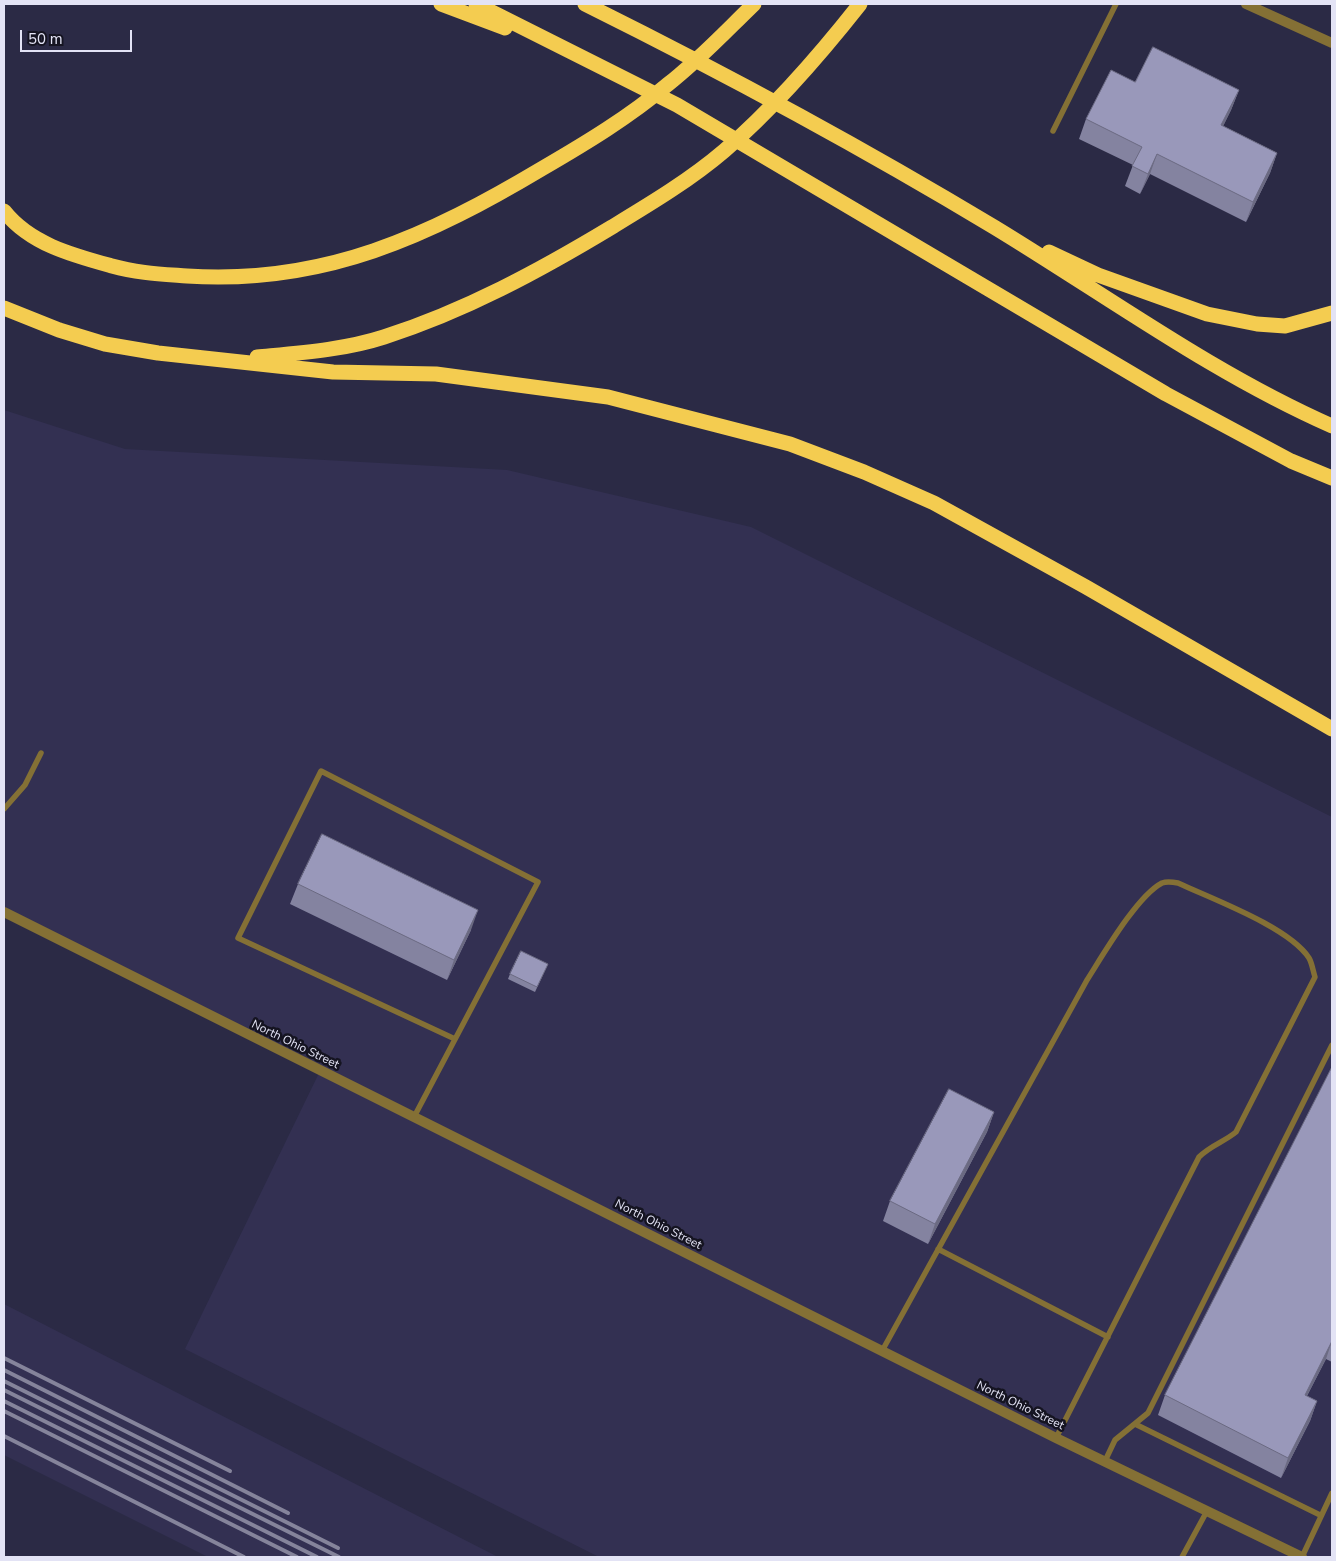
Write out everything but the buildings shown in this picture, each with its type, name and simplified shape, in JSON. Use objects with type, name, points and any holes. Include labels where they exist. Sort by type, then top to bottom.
[{"type":"highway","points":[[441,4],[584,57]]},
{"type":"highway","points":[[476,4],[677,105],[1174,398],[1291,460],[1332,478]]},
{"type":"highway","points":[[585,4],[652,37],[847,142],[994,227],[1214,366],[1299,411],[1332,426]]},
{"type":"highway","points":[[4,210],[43,243],[68,254],[136,273],[222,278],[294,272],[361,257],[442,225],[500,194],[582,145],[668,85],[754,4]]},
{"type":"highway","points":[[226,359],[312,352],[383,337],[482,298],[548,266],[644,208],[724,151],[820,55],[860,4]]},
{"type":"highway","points":[[994,227],[1098,275],[1207,314],[1257,324],[1285,326],[1332,313]]},
{"type":"highway","points":[[4,308],[59,330],[105,344],[158,353],[333,372],[436,374],[608,397],[790,444],[864,472],[934,503],[1086,587],[1332,729]]},
{"type":"street","points":[[1246,4],[1332,43]]},
{"type":"street","points":[[1322,38],[1332,48]]},
{"type":"street","name":"North Ohio Street","points":[[4,912],[1056,1438],[1302,1557]]},
{"type":"lane","points":[[1053,130],[1116,4]]},
{"type":"lane","points":[[4,809],[25,785],[42,753]]},
{"type":"lane","points":[[414,1117],[455,1040],[538,882],[321,771],[238,938],[455,1040]]},
{"type":"lane","points":[[882,1351],[1087,980],[1104,952],[1148,893],[1164,882],[1178,883],[1275,929],[1302,950],[1310,959],[1315,977],[1236,1132],[1229,1138],[1208,1148],[1199,1157],[1056,1438]]},
{"type":"lane","points":[[1104,1461],[1115,1440],[1148,1413],[1332,1045]]},
{"type":"lane","points":[[938,1249],[1108,1337]]},
{"type":"lane","points":[[1135,1424],[1320,1515]]},
{"type":"lane","points":[[1302,1557],[1332,1492]]},
{"type":"lane","points":[[1182,1557],[1207,1511]]},
{"type":"shaded area","points":[[4,410],[125,449],[507,470],[751,527],[1332,817],[1332,1557],[599,1557],[185,1349],[320,1071],[4,912]]},
{"type":"shaded area","points":[[4,1304],[498,1557],[208,1557],[4,1455]]},
{"type":"railway","points":[[4,1358],[230,1471]]},
{"type":"railway","points":[[4,1370],[288,1513]]},
{"type":"railway","points":[[4,1381],[338,1548]]},
{"type":"railway","points":[[4,1390],[339,1557]]},
{"type":"railway","points":[[4,1401],[317,1557]]},
{"type":"railway","points":[[4,1411],[297,1557]]},
{"type":"railway","points":[[4,1436],[244,1557]]}]
